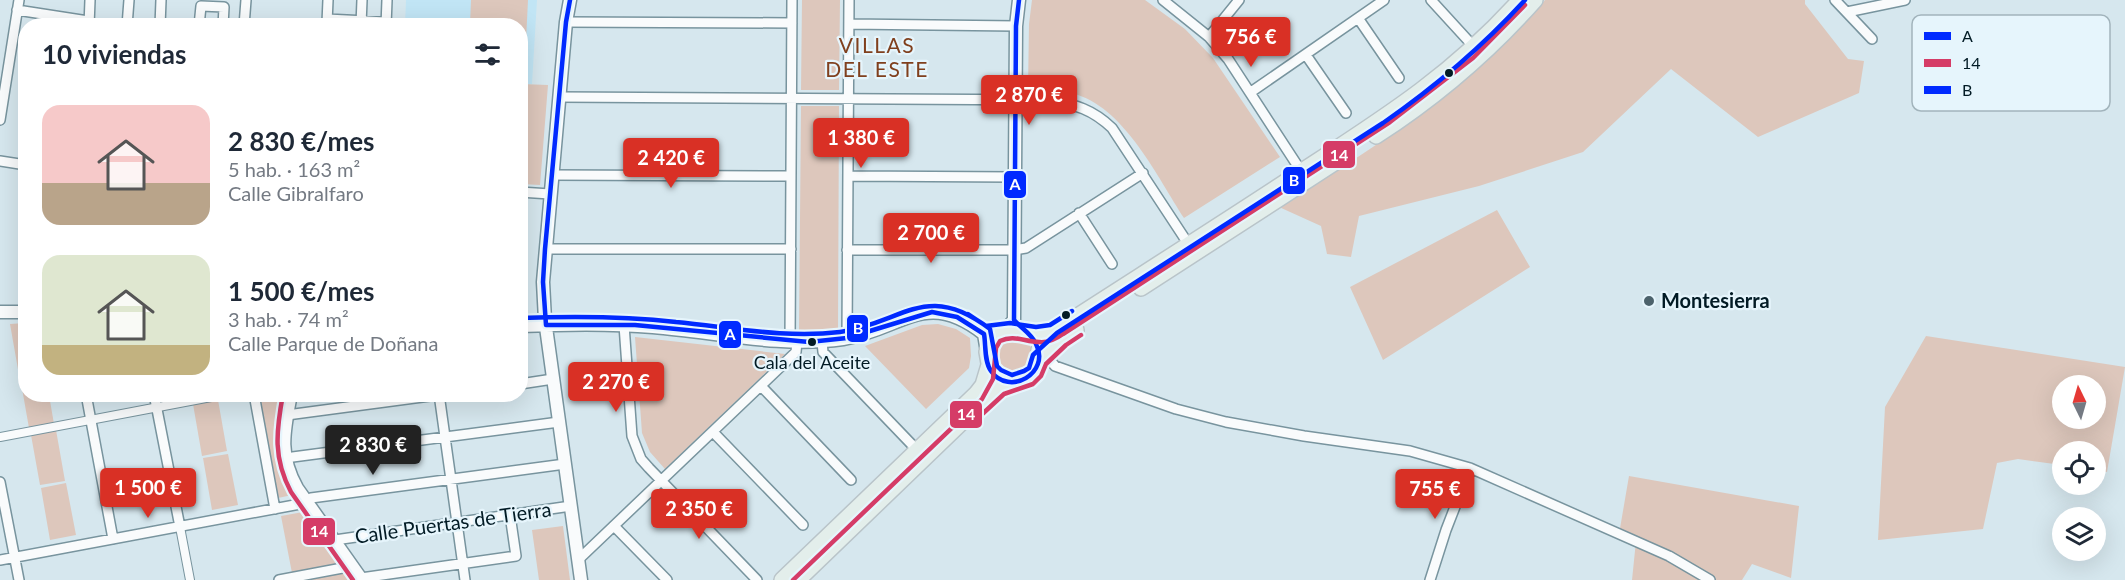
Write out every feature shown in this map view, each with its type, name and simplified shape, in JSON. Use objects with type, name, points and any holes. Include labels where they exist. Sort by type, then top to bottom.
[{"type":"main road","points":[[782,580],[976,394],[983,385],[990,344],[1014,330],[1036,335],[1053,332],[1189,245],[1404,104],[1443,75],[1520,0]]},
{"type":"main road","points":[[798,580],[1000,387],[1020,382],[1065,337],[1410,113],[1474,62],[1534,0]]},
{"type":"main road","points":[[1014,330],[1042,360]]},
{"type":"main road","points":[[988,359],[996,376],[1011,383]]},
{"type":"street","points":[[88,18],[90,0]]},
{"type":"street","points":[[128,18],[129,0]]},
{"type":"street","points":[[160,18],[161,0]]},
{"type":"street","points":[[245,18],[246,0]]},
{"type":"street","points":[[327,0],[327,18]]},
{"type":"street","points":[[361,18],[362,0]]},
{"type":"street","points":[[386,18],[387,0]]},
{"type":"street","points":[[570,0],[566,22],[543,282],[546,325],[581,580]]},
{"type":"street","points":[[578,560],[796,352],[791,249],[792,0]]},
{"type":"street","points":[[847,338],[849,0]]},
{"type":"street","points":[[528,326],[624,325],[794,342],[822,342],[847,338],[932,312],[957,317],[984,334],[1014,330],[1014,99],[1019,0]]},
{"type":"street","points":[[1163,0],[1209,37],[1228,59],[1302,171]]},
{"type":"street","points":[[1209,37],[1239,0]]},
{"type":"street","points":[[1251,92],[1384,0]]},
{"type":"street","points":[[1431,0],[1474,47]]},
{"type":"street","points":[[1835,0],[1872,39]]},
{"type":"street","points":[[1847,12],[1905,0]]},
{"type":"street","points":[[0,120],[18,5],[69,18]]},
{"type":"street","points":[[200,18],[201,6],[224,7],[223,18]]},
{"type":"street","points":[[1358,18],[1399,78]]},
{"type":"street","points":[[566,22],[792,23]]},
{"type":"street","points":[[849,24],[1016,26]]},
{"type":"street","points":[[1306,54],[1346,113]]},
{"type":"street","points":[[559,97],[1014,99],[1050,100],[1077,105],[1098,115],[1112,128],[1189,245]]},
{"type":"street","points":[[0,162],[18,164]]},
{"type":"street","points":[[847,250],[1014,250],[1026,248],[1143,173]]},
{"type":"street","points":[[552,175],[791,176]]},
{"type":"street","points":[[848,176],[1014,177]]},
{"type":"street","points":[[528,193],[550,194]]},
{"type":"street","points":[[1079,213],[1112,264]]},
{"type":"street","points":[[545,249],[791,249]]},
{"type":"street","points":[[0,312],[18,312]]},
{"type":"street","points":[[624,325],[632,436],[641,459],[756,580]]},
{"type":"street","points":[[984,334],[988,359]]},
{"type":"street","points":[[822,342],[823,352],[917,450]]},
{"type":"street","points":[[1042,360],[1176,409],[1226,422],[1304,436],[1401,449],[1470,468],[1669,556],[1710,580]]},
{"type":"street","points":[[528,383],[554,379]]},
{"type":"street","points":[[761,386],[851,480]]},
{"type":"street","points":[[88,402],[113,539]]},
{"type":"street","points":[[155,402],[190,580]]},
{"type":"street","points":[[0,437],[186,402]]},
{"type":"street","points":[[255,402],[275,509]]},
{"type":"street","points":[[289,402],[284,431],[285,458],[291,477],[305,501],[362,579],[516,556],[510,515]]},
{"type":"street","points":[[287,415],[392,402]]},
{"type":"street","points":[[440,402],[465,580]]},
{"type":"street","points":[[285,458],[559,422]]},
{"type":"street","points":[[713,432],[803,525]]},
{"type":"street","points":[[0,560],[300,504],[310,498],[565,464]]},
{"type":"street","points":[[1430,580],[1442,540],[1470,468]]},
{"type":"street","points":[[0,482],[19,580]]},
{"type":"street","name":"Calle Puertas de Tierra","points":[[335,540],[571,506]]},
{"type":"street","points":[[615,526],[667,580]]},
{"type":"street","points":[[279,580],[353,566]]},
{"type":"shaded area","points":[[406,0],[537,0],[532,84],[528,84],[528,18],[405,18]]},
{"type":"shaded area","points":[[471,0],[528,0],[527,18],[470,18]]},
{"type":"shaded area","points":[[802,0],[840,0],[839,90],[801,90]]},
{"type":"shaded area","points":[[1032,0],[1145,0],[1185,29],[1213,58],[1280,157],[1184,218],[1152,166],[1126,130],[1111,115],[1095,103],[1072,93],[1028,89],[1029,24]]},
{"type":"shaded area","points":[[1545,0],[1805,0],[1805,4],[1848,59],[1864,61],[1859,93],[1758,137],[1671,69],[1583,152],[1479,186],[1359,216],[1351,257],[1327,254],[1321,226],[1279,207],[1351,162],[1454,88],[1516,32]]},
{"type":"shaded area","points":[[528,84],[548,85],[540,185],[528,184]]},
{"type":"shaded area","points":[[801,106],[839,106],[838,331],[799,334]]},
{"type":"shaded area","points":[[1497,210],[1530,267],[1383,360],[1350,287]]},
{"type":"shaded area","points":[[18,323],[18,369],[10,324]]},
{"type":"shaded area","points":[[938,324],[956,329],[970,338],[971,356],[969,368],[926,409],[865,346],[922,325]]},
{"type":"shaded area","points":[[1926,336],[2125,367],[2107,472],[2106,441],[2052,441],[2052,464],[2018,459],[1997,463],[1983,529],[1878,540],[1885,407]]},
{"type":"shaded area","points":[[635,337],[785,354],[665,469],[650,452],[642,433]]},
{"type":"shaded area","points":[[1014,337],[1028,342],[1033,356],[1028,370],[1014,375],[1000,370],[995,356],[1000,342]]},
{"type":"shaded area","points":[[24,402],[50,402],[54,424],[29,428]]},
{"type":"shaded area","points":[[218,402],[227,451],[202,456],[193,404]]},
{"type":"shaded area","points":[[259,402],[279,402],[276,439],[279,467],[292,495],[278,498]]},
{"type":"shaded area","points":[[56,430],[65,481],[40,485],[31,435]]},
{"type":"shaded area","points":[[228,454],[238,505],[212,510],[203,458]]},
{"type":"shaded area","points":[[1629,476],[1799,506],[1791,578],[1752,564],[1742,580],[1632,580],[1636,541],[1618,540]]},
{"type":"shaded area","points":[[66,483],[76,535],[50,540],[41,488]]},
{"type":"shaded area","points":[[303,512],[341,563],[292,573],[281,516]]},
{"type":"shaded area","points":[[563,526],[570,580],[539,580],[532,530]]},
{"type":"shaded area","points":[[345,572],[350,580],[304,580]]},
{"type":"transit line","name":"A","points":[[546,325],[543,282],[545,249],[570,0]]},
{"type":"transit line","name":"A","points":[[546,325],[635,325],[809,342],[847,338],[932,312],[957,317],[984,334],[987,363],[991,371],[999,378],[1008,382],[1017,382],[1026,378],[1038,364],[1039,355],[1032,337],[1014,320],[1016,26],[1019,0]]},
{"type":"transit line","name":"B","points":[[528,318],[637,319],[778,333],[819,334],[862,327],[915,309],[931,306],[948,308],[968,315],[990,329],[997,366],[1012,375],[1029,368],[1033,355],[1057,333],[1383,123],[1439,81],[1475,50],[1525,0]]},
{"type":"transit line","name":"14","points":[[793,580],[982,399],[993,379],[996,348],[1000,341],[1015,338],[1046,342],[1060,336],[1390,122],[1473,58],[1525,5]]},
{"type":"transit line","name":"B","points":[[968,314],[986,326],[1010,323],[1036,327],[1050,325],[1072,311]]},
{"type":"transit line","name":"14","points":[[978,418],[1004,394],[1033,384],[1041,376],[1046,364],[1066,345],[1081,335]]},
{"type":"transit line","name":"14","points":[[282,402],[278,445],[285,480],[353,580]]},
{"type":"place","name":"Montesierra","points":[[1649,301]]},
{"type":"place","name":"Cala del Aceite","points":[[812,342]]},
{"type":"district","name":"VILLAS DEL ESTE","points":[[877,58]]}]
